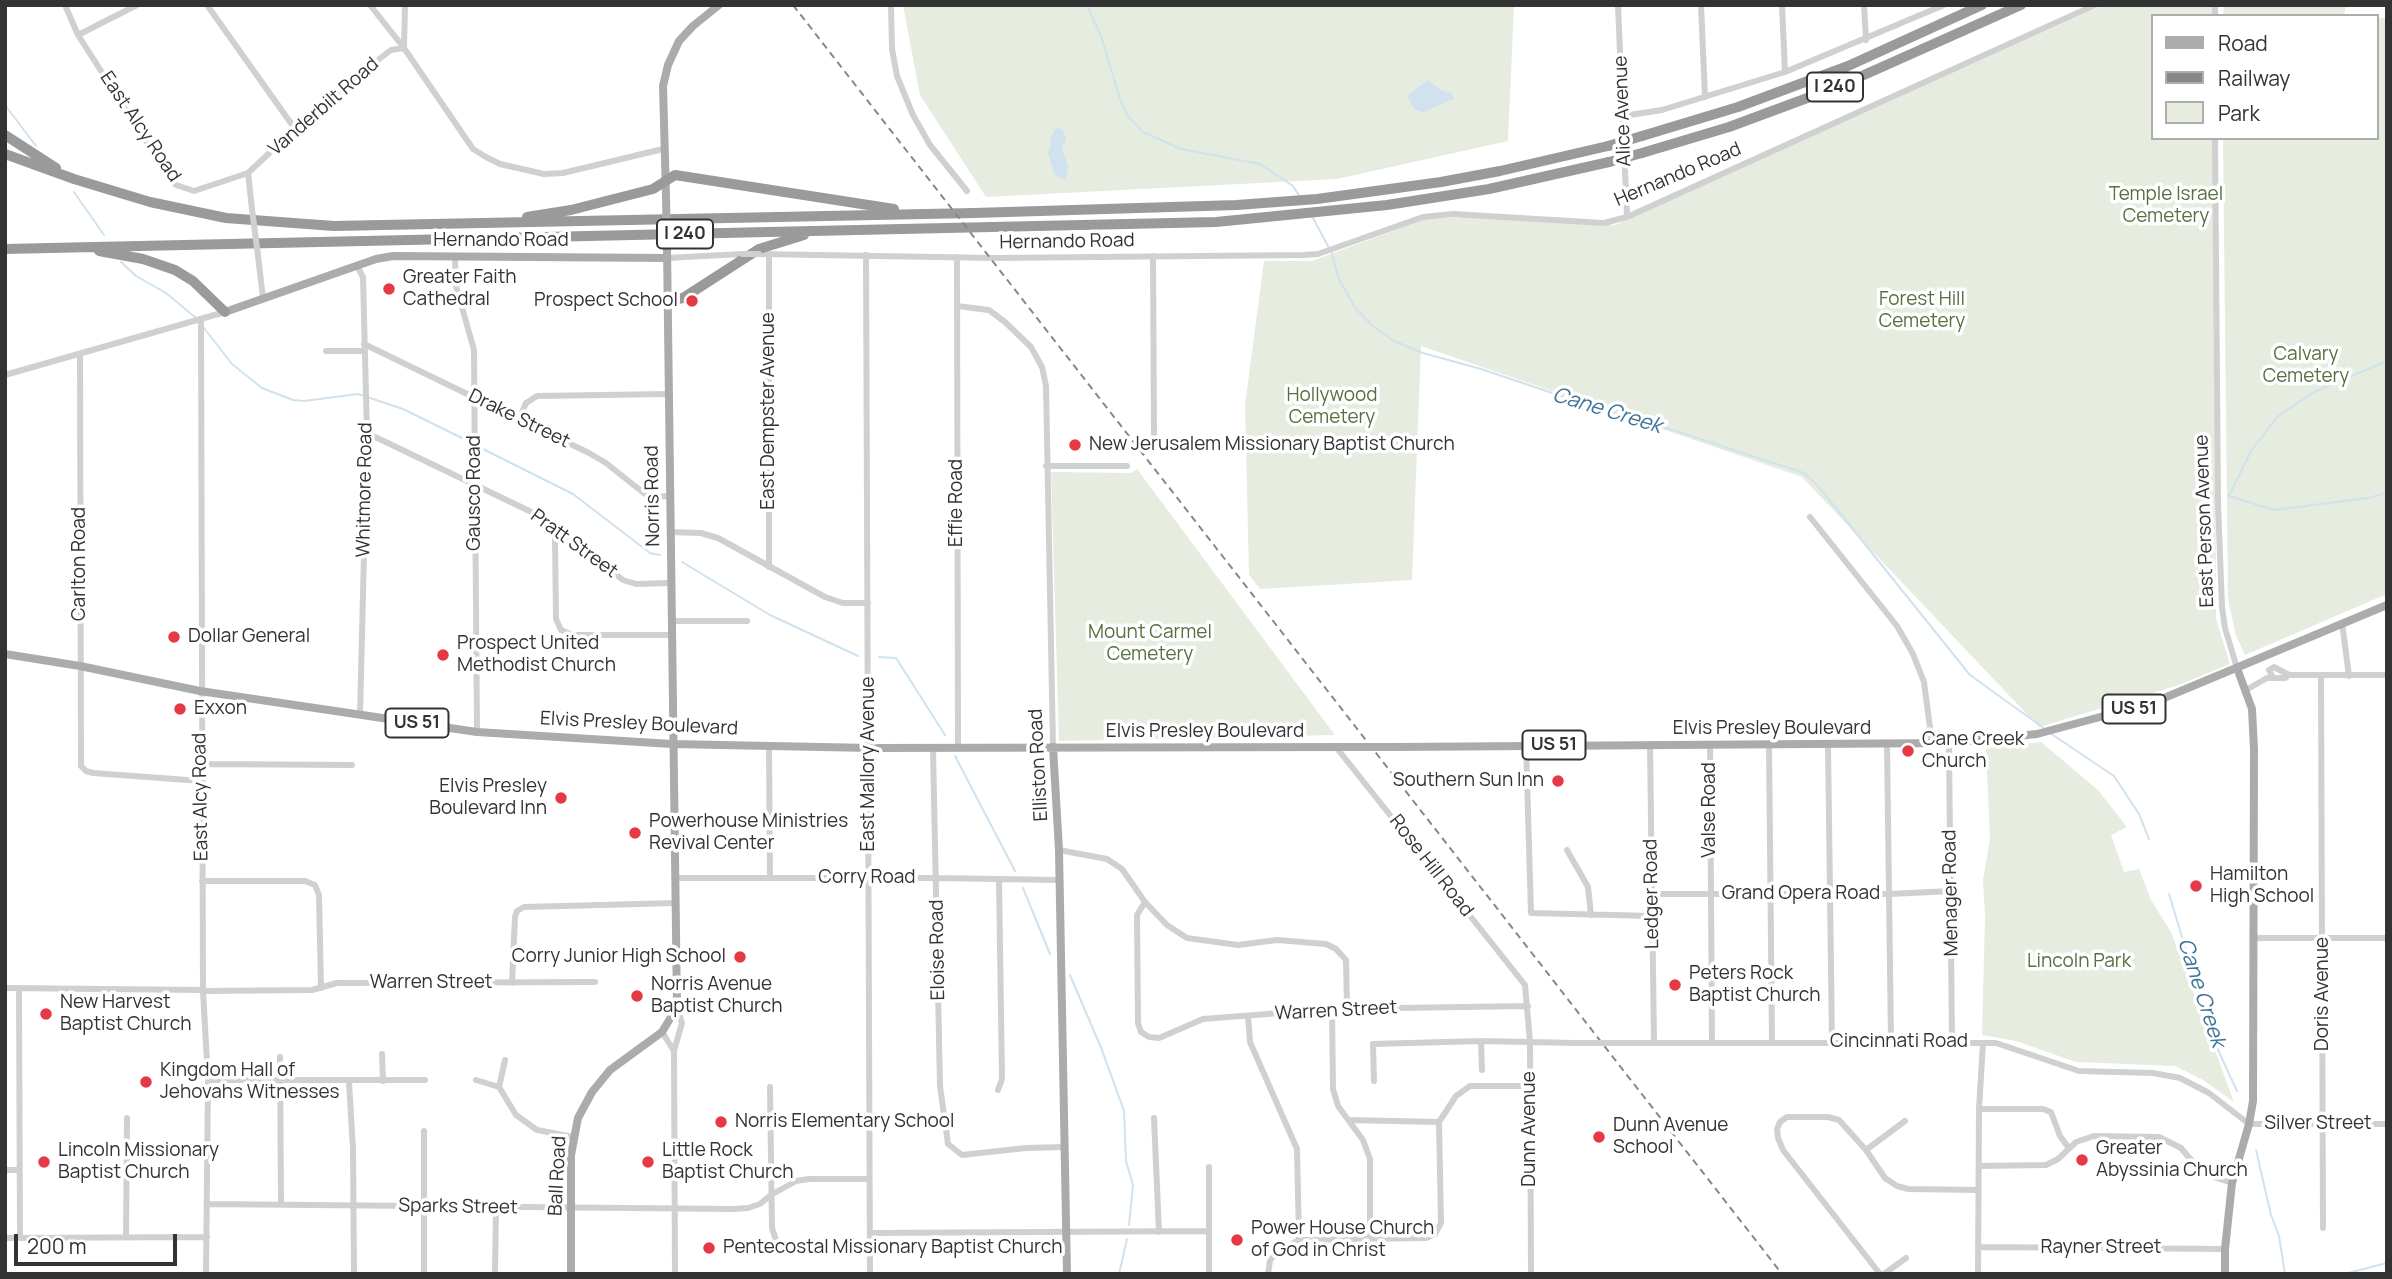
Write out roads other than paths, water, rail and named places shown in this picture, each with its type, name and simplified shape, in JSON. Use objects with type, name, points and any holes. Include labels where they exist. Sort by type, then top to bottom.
[{"type":"highway","name":"I 240","points":[[5,154],[150,202],[226,218],[334,226],[1201,207],[1317,199],[1453,180],[1608,146],[1738,107],[1813,79],[1982,5]]},
{"type":"highway","name":"I 240","points":[[5,249],[1203,222],[1322,213],[1489,189],[1642,153],[1729,127],[1837,87],[2021,5]]},
{"type":"highway","points":[[5,135],[74,179]]},
{"type":"highway","points":[[500,222],[571,210],[653,189],[676,175],[922,213]]},
{"type":"highway","points":[[668,302],[683,298],[759,249],[826,231]]},
{"type":"highway","points":[[78,247],[143,259],[175,270],[193,281],[225,312]]},
{"type":"main road","name":"Norris Road","points":[[677,1007],[663,86],[668,65],[679,41],[719,5]]},
{"type":"main road","name":"Hernando Road","points":[[225,312],[393,256],[667,258]]},
{"type":"main road","name":"Elvis Presley Boulevard","points":[[5,654],[80,666],[200,691],[477,732],[672,744],[933,749],[1949,743],[2037,734],[2152,703],[2387,605]]},
{"type":"main road","name":"East Person Avenue","points":[[2225,1274],[2232,1183],[2253,1101],[2254,749],[2252,709],[2237,668]]},
{"type":"main road","name":"Elliston Road","points":[[1053,747],[1059,850],[1067,1274]]},
{"type":"main road","points":[[662,1032],[677,1007]]},
{"type":"main road","name":"Ball Road","points":[[571,1274],[573,1137],[578,1118],[592,1091],[610,1070],[662,1032]]},
{"type":"street","name":"East Alcy Road","points":[[65,5],[78,34],[176,185],[194,191],[248,173]]},
{"type":"street","points":[[78,34],[137,5]]},
{"type":"street","points":[[207,5],[295,129]]},
{"type":"street","points":[[370,5],[404,48],[473,149],[500,164],[544,174],[563,173],[663,149]]},
{"type":"street","points":[[404,48],[405,5]]},
{"type":"street","points":[[891,5],[897,76],[913,115],[930,145],[967,191]]},
{"type":"street","name":"Alice Avenue","points":[[1618,5],[1627,217]]},
{"type":"street","points":[[1701,5],[1705,97]]},
{"type":"street","points":[[1782,5],[1785,72]]},
{"type":"street","points":[[1864,5],[1866,40]]},
{"type":"street","points":[[1623,116],[1662,110],[1785,72],[1944,5]]},
{"type":"street","name":"Hernando Road","points":[[667,258],[742,254],[957,257],[1318,254],[1423,217],[1453,214],[1604,223],[1627,217],[2095,5]]},
{"type":"street","name":"Vanderbilt Road","points":[[248,173],[295,129],[391,50],[404,48]]},
{"type":"street","name":"East Person Avenue","points":[[2215,140],[2221,595],[2225,628],[2237,668]]},
{"type":"street","points":[[248,173],[262,298]]},
{"type":"street","name":"East Dempster Avenue","points":[[769,254],[769,567]]},
{"type":"street","name":"East Mallory Avenue","points":[[866,255],[870,1274]]},
{"type":"street","name":"Gausco Road","points":[[455,256],[456,286],[474,350],[477,732]]},
{"type":"street","points":[[1153,256],[1154,433]]},
{"type":"street","name":"Effie Road","points":[[957,257],[958,748]]},
{"type":"street","name":"Whitmore Road","points":[[357,266],[363,277],[367,433],[360,715]]},
{"type":"street","name":"Elliston Road","points":[[957,306],[989,310],[1005,322],[1031,346],[1042,368],[1046,386],[1053,747]]},
{"type":"street","name":"Hernando Road","points":[[5,375],[225,312]]},
{"type":"street","name":"East Alcy Road","points":[[201,320],[200,691],[203,990],[208,1080],[206,1274]]},
{"type":"street","points":[[326,351],[364,347]]},
{"type":"street","name":"Drake Street","points":[[364,347],[520,417],[606,463],[645,494],[654,497],[669,496]]},
{"type":"street","name":"Carlton Road","points":[[80,354],[81,766],[86,771],[201,781]]},
{"type":"street","points":[[520,417],[526,404],[537,396],[668,394]]},
{"type":"street","name":"Pratt Street","points":[[367,433],[546,519],[623,580],[636,584],[670,583]]},
{"type":"street","points":[[1046,466],[1127,467]]},
{"type":"street","points":[[1810,517],[1897,626],[1913,654],[1924,682],[1929,705],[1932,743]]},
{"type":"street","points":[[560,530],[555,538],[556,619],[561,630],[573,635],[671,635]]},
{"type":"street","points":[[669,532],[690,532],[718,538],[825,597],[843,603],[868,603]]},
{"type":"street","points":[[671,621],[747,621]]},
{"type":"street","points":[[2343,623],[2349,676]]},
{"type":"street","points":[[2273,678],[2269,670],[2274,667],[2289,675],[2387,675]]},
{"type":"street","points":[[2246,690],[2267,678],[2286,678],[2289,675]]},
{"type":"street","name":"Doris Avenue","points":[[2321,676],[2323,1228]]},
{"type":"street","name":"Menager Road","points":[[1949,743],[1952,1042]]},
{"type":"street","points":[[1769,744],[1773,1042]]},
{"type":"street","points":[[1828,744],[1832,1042]]},
{"type":"street","points":[[1887,744],[1891,1042]]},
{"type":"street","points":[[769,745],[770,877]]},
{"type":"street","points":[[1526,745],[1531,913],[1652,916]]},
{"type":"street","name":"Ledger Road","points":[[1650,745],[1654,1042]]},
{"type":"street","name":"Valse Road","points":[[1710,745],[1712,1043]]},
{"type":"street","name":"Rose Hill Road","points":[[1336,747],[1525,985]]},
{"type":"street","name":"Eloise Road","points":[[933,749],[940,1086],[948,1144],[962,1155],[1065,1147]]},
{"type":"street","points":[[201,764],[352,765]]},
{"type":"street","points":[[1059,850],[1107,859],[1122,869],[1145,902],[1167,925],[1187,938],[1238,945],[1277,940],[1326,944],[1336,949],[1346,960],[1347,1009]]},
{"type":"street","points":[[1567,850],[1588,887],[1591,915]]},
{"type":"street","name":"Corry Road","points":[[676,878],[1059,880]]},
{"type":"street","points":[[998,1090],[1002,1079],[999,879]]},
{"type":"street","points":[[202,881],[305,881],[314,885],[319,895],[321,988]]},
{"type":"street","name":"Grand Opera Road","points":[[1651,894],[1890,894],[1951,891]]},
{"type":"street","name":"Warren Street","points":[[1145,902],[1137,915],[1138,1009],[1141,1032],[1149,1037],[1159,1038],[1203,1019],[1332,1009],[1528,1006]]},
{"type":"street","name":"Warren Street","points":[[5,988],[312,990],[337,983],[512,983],[515,917],[517,911],[523,907],[676,903]]},
{"type":"street","points":[[2253,939],[2387,938]]},
{"type":"street","points":[[512,983],[595,982]]},
{"type":"street","name":"Dunn Avenue","points":[[1525,985],[1530,1042],[1531,1274]]},
{"type":"street","points":[[19,988],[20,1238]]},
{"type":"street","name":"Norris Road","points":[[675,1274],[674,1051],[682,1023],[677,1007]]},
{"type":"street","points":[[1332,1009],[1333,1089],[1338,1106],[1363,1140],[1370,1159],[1370,1239]]},
{"type":"street","points":[[1248,1016],[1250,1042],[1297,1149],[1298,1240]]},
{"type":"street","points":[[662,1032],[674,1051]]},
{"type":"street","points":[[1481,1041],[1482,1070]]},
{"type":"street","name":"Cincinnati Road","points":[[1374,1081],[1373,1044],[1481,1041],[1996,1043],[2078,1071],[2153,1073],[2180,1078],[2209,1093],[2249,1124]]},
{"type":"street","points":[[1978,1274],[1979,1109],[1983,1043]]},
{"type":"street","points":[[382,1054],[383,1081]]},
{"type":"street","points":[[280,1057],[281,1204]]},
{"type":"street","points":[[499,1087],[505,1060]]},
{"type":"street","points":[[208,1080],[425,1080]]},
{"type":"street","points":[[476,1080],[499,1087],[516,1115],[526,1124],[573,1137]]},
{"type":"street","points":[[349,1082],[353,1149],[354,1274]]},
{"type":"street","points":[[1268,1274],[1270,1260],[1298,1240],[1426,1238],[1435,1234],[1441,1223],[1439,1122],[1456,1096],[1470,1086],[1530,1086]]},
{"type":"street","points":[[769,1087],[772,1228],[776,1241]]},
{"type":"street","points":[[1979,1109],[2043,1109],[2051,1112],[2060,1136],[2068,1147]]},
{"type":"street","points":[[1906,1258],[1882,1274],[1783,1150],[1778,1138],[1780,1122],[1787,1117],[1828,1117],[1839,1120],[1866,1150],[1885,1178],[1897,1186],[1908,1189],[1978,1190]]},
{"type":"street","points":[[126,1237],[127,1118]]},
{"type":"street","points":[[1154,1118],[1159,1232]]},
{"type":"street","points":[[1349,1120],[1439,1122]]},
{"type":"street","points":[[1866,1150],[1905,1121]]},
{"type":"street","name":"Silver Street","points":[[2249,1124],[2387,1124]]},
{"type":"street","points":[[424,1131],[424,1274]]},
{"type":"street","points":[[1979,1166],[2046,1165],[2058,1159],[2068,1147],[2085,1137],[2159,1137],[2181,1148],[2202,1173],[2232,1183]]},
{"type":"street","points":[[1209,1167],[1209,1274]]},
{"type":"street","points":[[5,1170],[18,1170]]},
{"type":"street","name":"Sparks Street","points":[[207,1204],[424,1208],[748,1208],[760,1204],[796,1181],[868,1179]]},
{"type":"street","points":[[495,1274],[496,1208]]},
{"type":"street","points":[[870,1233],[1209,1231]]},
{"type":"street","points":[[5,1238],[207,1237]]},
{"type":"street","name":"Rayner Street","points":[[1978,1248],[2225,1249]]},
{"type":"water","points":[[1428,80],[1442,91],[1452,93],[1454,99],[1423,112],[1418,111],[1407,96]]},
{"type":"water","points":[[1057,127],[1063,130],[1066,139],[1062,148],[1068,166],[1066,179],[1059,178],[1054,173],[1048,153],[1050,138]]},
{"type":"waterway","name":"Cane Creek","points":[[1087,5],[1101,36],[1120,99],[1128,116],[1143,132],[1181,149],[1260,164],[1293,186],[1300,197]]},
{"type":"waterway","points":[[5,105],[36,146]]},
{"type":"waterway","points":[[74,192],[104,235]]},
{"type":"waterway","name":"Cane Creek","points":[[1312,216],[1329,248]]},
{"type":"waterway","name":"Cane Creek","points":[[1332,253],[1338,277],[1355,308],[1373,326],[1394,341],[1423,353],[1481,369],[1804,473],[1819,487],[1970,675],[2045,729]]},
{"type":"waterway","points":[[121,262],[136,276],[166,293],[196,318]]},
{"type":"waterway","points":[[204,328],[232,364],[262,388],[293,400],[304,401],[358,394],[403,409],[474,444]]},
{"type":"waterway","points":[[2387,361],[2314,392],[2277,417],[2251,451],[2229,496],[2274,510],[2368,498],[2387,493]]},
{"type":"waterway","points":[[479,447],[573,494],[650,553],[660,555]]},
{"type":"waterway","points":[[682,562],[770,615],[858,656]]},
{"type":"waterway","points":[[879,657],[896,658],[945,735]]},
{"type":"waterway","name":"Cane Creek","points":[[2050,733],[2114,776],[2139,814],[2149,839]]},
{"type":"waterway","points":[[955,756],[1015,871]]},
{"type":"waterway","points":[[1023,888],[1050,954]]},
{"type":"waterway","name":"Cane Creek","points":[[2169,894],[2213,1039],[2237,1091]]},
{"type":"waterway","points":[[1070,975],[1124,1111],[1126,1161],[1133,1185],[1129,1225]]},
{"type":"waterway","name":"Cane Creek","points":[[2256,1150],[2271,1215],[2279,1236],[2285,1274]]},
{"type":"waterway","points":[[1119,1274],[1127,1239]]},
{"type":"waterway","name":"Cane Creek","points":[[2344,1274],[2387,1263]]},
{"type":"railway","points":[[793,5],[1782,1274]]},
{"type":"place","name":"Greater Faith Cathedral","points":[[389,289]]},
{"type":"place","name":"Prospect School","points":[[692,301]]},
{"type":"place","name":"New Jerusalem Missionary Baptist Church","points":[[1075,445]]},
{"type":"place","name":"Dollar General","points":[[174,637]]},
{"type":"place","name":"Prospect United Methodist Church","points":[[443,655]]},
{"type":"place","name":"Exxon","points":[[180,709]]},
{"type":"place","name":"Cane Creek Church","points":[[1908,751]]},
{"type":"place","name":"Southern Sun Inn","points":[[1558,781]]},
{"type":"place","name":"Elvis Presley Boulevard Inn","points":[[561,798]]},
{"type":"place","name":"Powerhouse Ministries Revival Center","points":[[635,833]]},
{"type":"place","name":"Hamilton High School","points":[[2196,886]]},
{"type":"place","name":"Corry Junior High School","points":[[740,957]]},
{"type":"place","name":"Peters Rock Baptist Church","points":[[1675,985]]},
{"type":"place","name":"Norris Avenue Baptist Church","points":[[637,996]]},
{"type":"place","name":"New Harvest Baptist Church","points":[[46,1014]]},
{"type":"place","name":"Kingdom Hall of Jehovahs Witnesses","points":[[146,1082]]},
{"type":"place","name":"Norris Elementary School","points":[[721,1122]]},
{"type":"place","name":"Dunn Avenue School","points":[[1599,1137]]},
{"type":"place","name":"Greater Abyssinia Church","points":[[2082,1160]]},
{"type":"place","name":"Lincoln Missionary Baptist Church","points":[[44,1162]]},
{"type":"place","name":"Little Rock Baptist Church","points":[[648,1162]]},
{"type":"place","name":"Power House Church of God in Christ","points":[[1237,1240]]},
{"type":"place","name":"Pentecostal Missionary Baptist Church","points":[[709,1248]]},
{"type":"park label","name":"Temple Israel Cemetery","points":[[2166,206]]},
{"type":"park label","name":"Forest Hill Cemetery","points":[[1922,311]]},
{"type":"park label","name":"Calvary Cemetery","points":[[2306,366]]},
{"type":"park label","name":"Hollywood Cemetery","points":[[1332,407]]},
{"type":"park label","name":"Mount Carmel Cemetery","points":[[1150,644]]},
{"type":"park label","name":"Lincoln Park","points":[[2079,962]]}]
